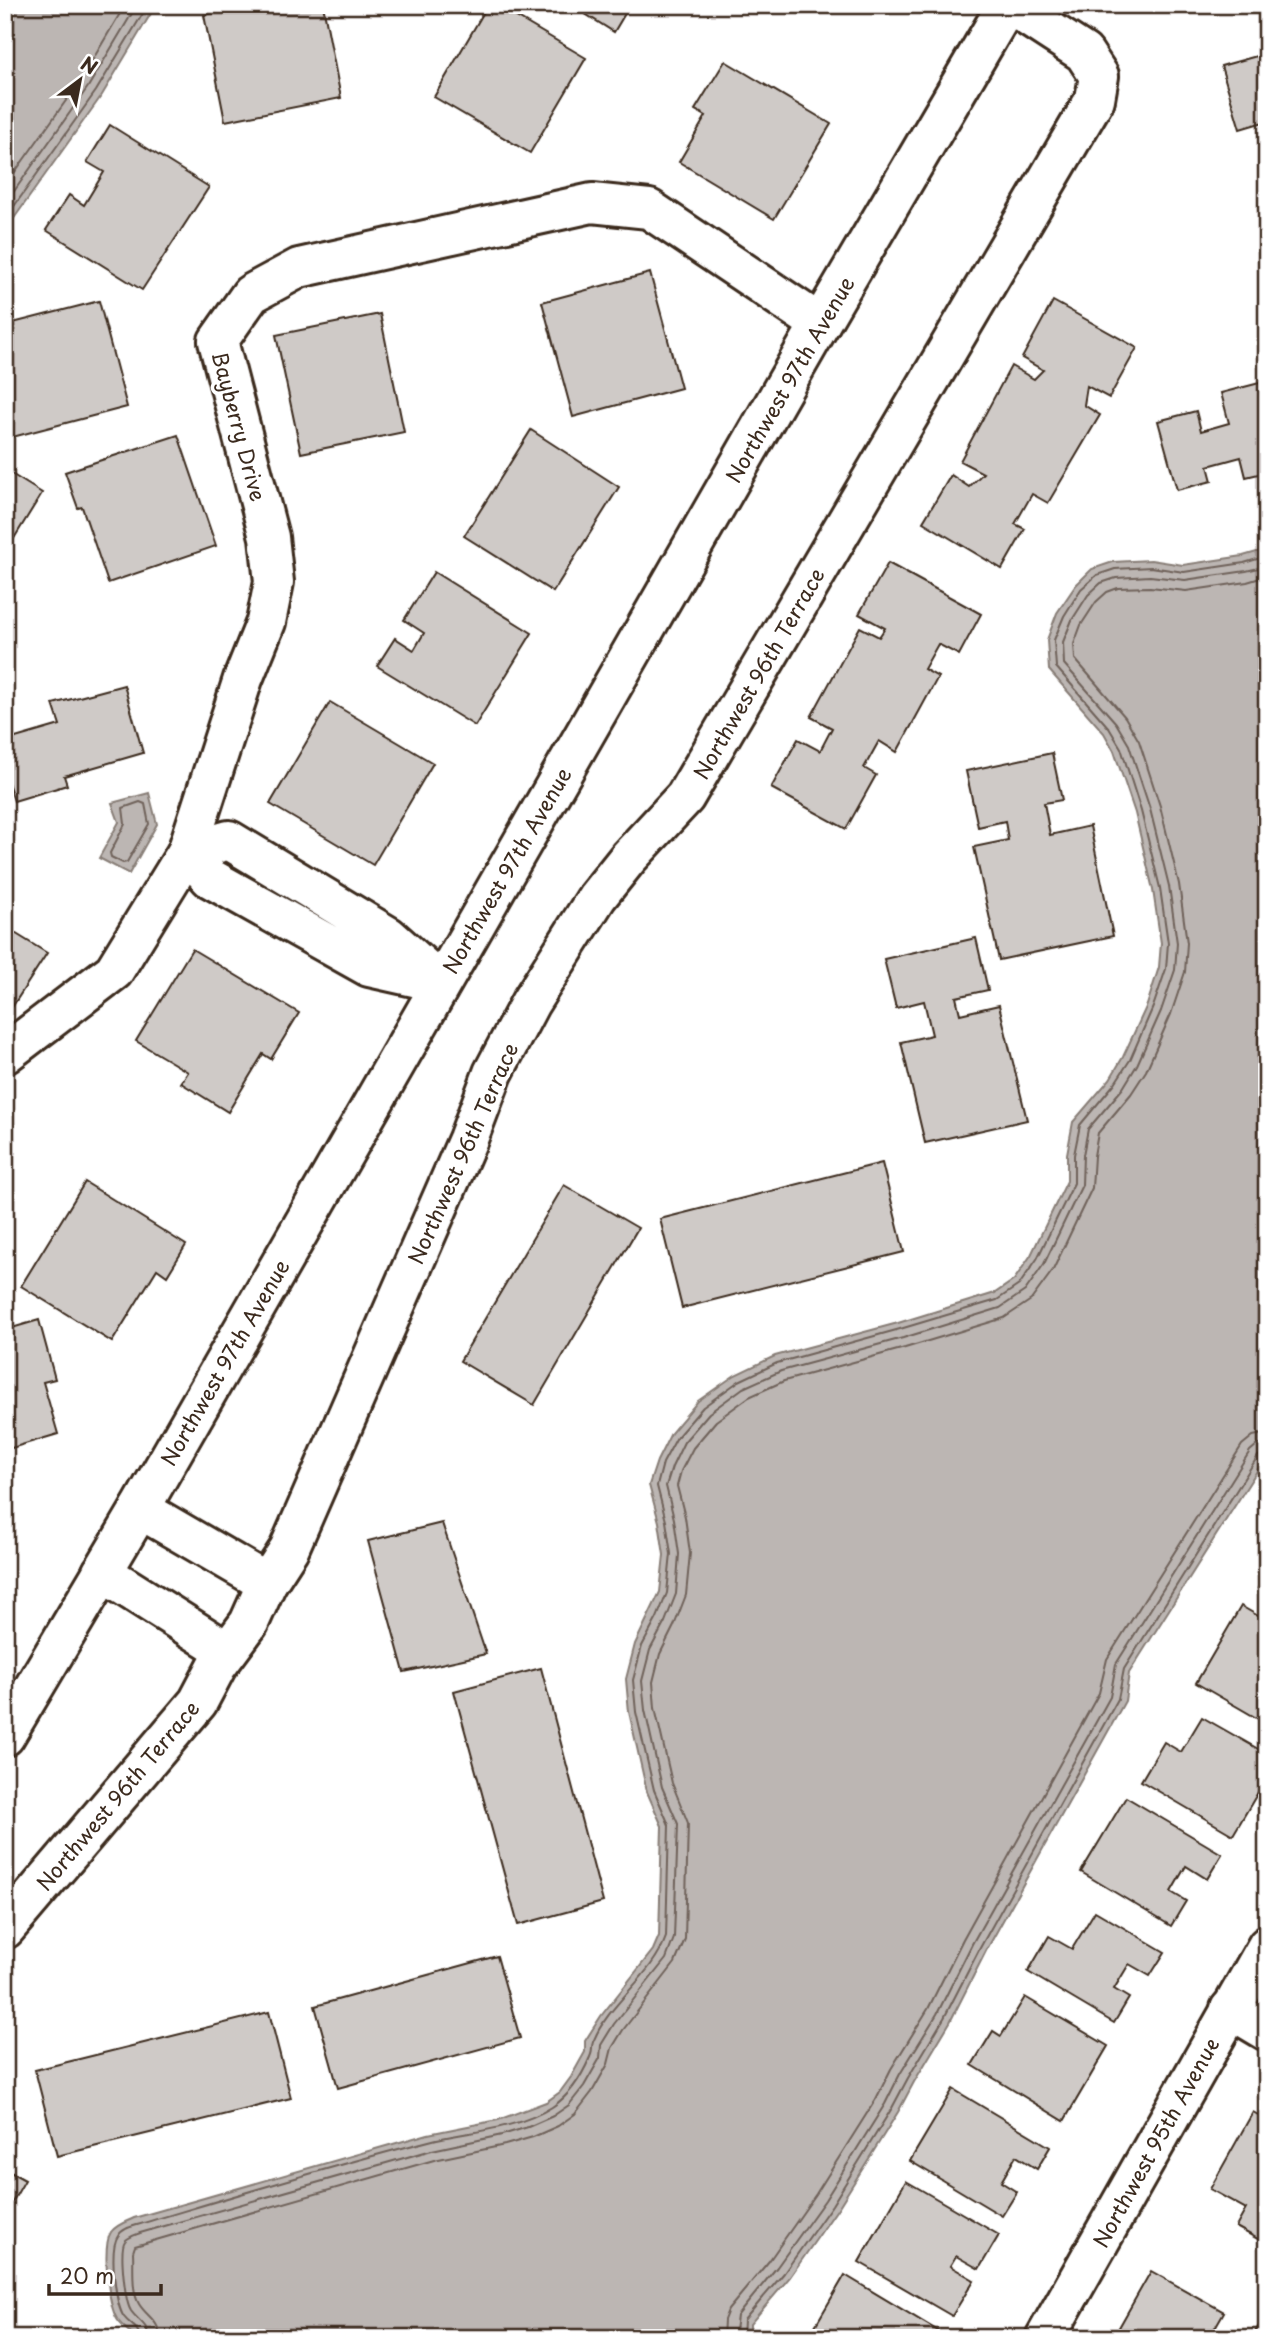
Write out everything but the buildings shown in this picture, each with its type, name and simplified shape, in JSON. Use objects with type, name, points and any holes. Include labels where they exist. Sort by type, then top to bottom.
[{"type":"street","name":"Northwest 97th Avenue","points":[[5,1736],[140,1509],[820,324],[1008,5]]},
{"type":"street","name":"Northwest 96th Terrace","points":[[5,1929],[198,1702],[226,1653],[249,1623],[267,1583],[289,1549],[468,1139],[493,1073],[530,1003],[597,897],[629,857],[685,797],[1095,99],[1099,76],[1084,53],[1008,5]]},
{"type":"street","name":"Bayberry Drive","points":[[5,1054],[114,971],[187,852],[243,679],[266,622],[274,582],[269,537],[218,341],[251,294],[299,268],[592,203],[649,209],[820,324]]},
{"type":"street","points":[[187,852],[229,840],[388,936],[441,983]]},
{"type":"street","points":[[140,1509],[267,1583]]},
{"type":"street","points":[[102,1573],[226,1653]]},
{"type":"street","name":"Northwest 95th Avenue","points":[[1045,2338],[1267,1946]]},
{"type":"street","points":[[1230,2010],[1267,2031]]},
{"type":"water","points":[[5,5],[156,5],[102,95],[5,231]]},
{"type":"water","points":[[1267,549],[1267,1455],[1129,1673],[1125,1701],[986,1951],[950,2022],[838,2208],[790,2277],[750,2324],[750,2338],[136,2338],[119,2322],[111,2301],[107,2249],[108,2239],[116,2227],[134,2218],[428,2134],[498,2120],[546,2102],[560,2092],[571,2077],[585,2052],[585,2041],[601,2016],[653,1950],[659,1936],[662,1826],[647,1792],[629,1712],[626,1679],[635,1644],[660,1592],[664,1555],[649,1485],[657,1461],[671,1433],[698,1401],[735,1375],[775,1356],[898,1323],[995,1293],[1014,1280],[1031,1255],[1067,1181],[1067,1154],[1073,1122],[1110,1079],[1123,1057],[1147,1005],[1159,967],[1161,943],[1153,890],[1135,813],[1114,751],[1104,733],[1049,670],[1047,640],[1057,613],[1076,585],[1092,569],[1113,562],[1151,560],[1183,565],[1243,556]]},
{"type":"water","points":[[149,793],[157,824],[129,874],[99,858],[119,822],[112,803]]}]
